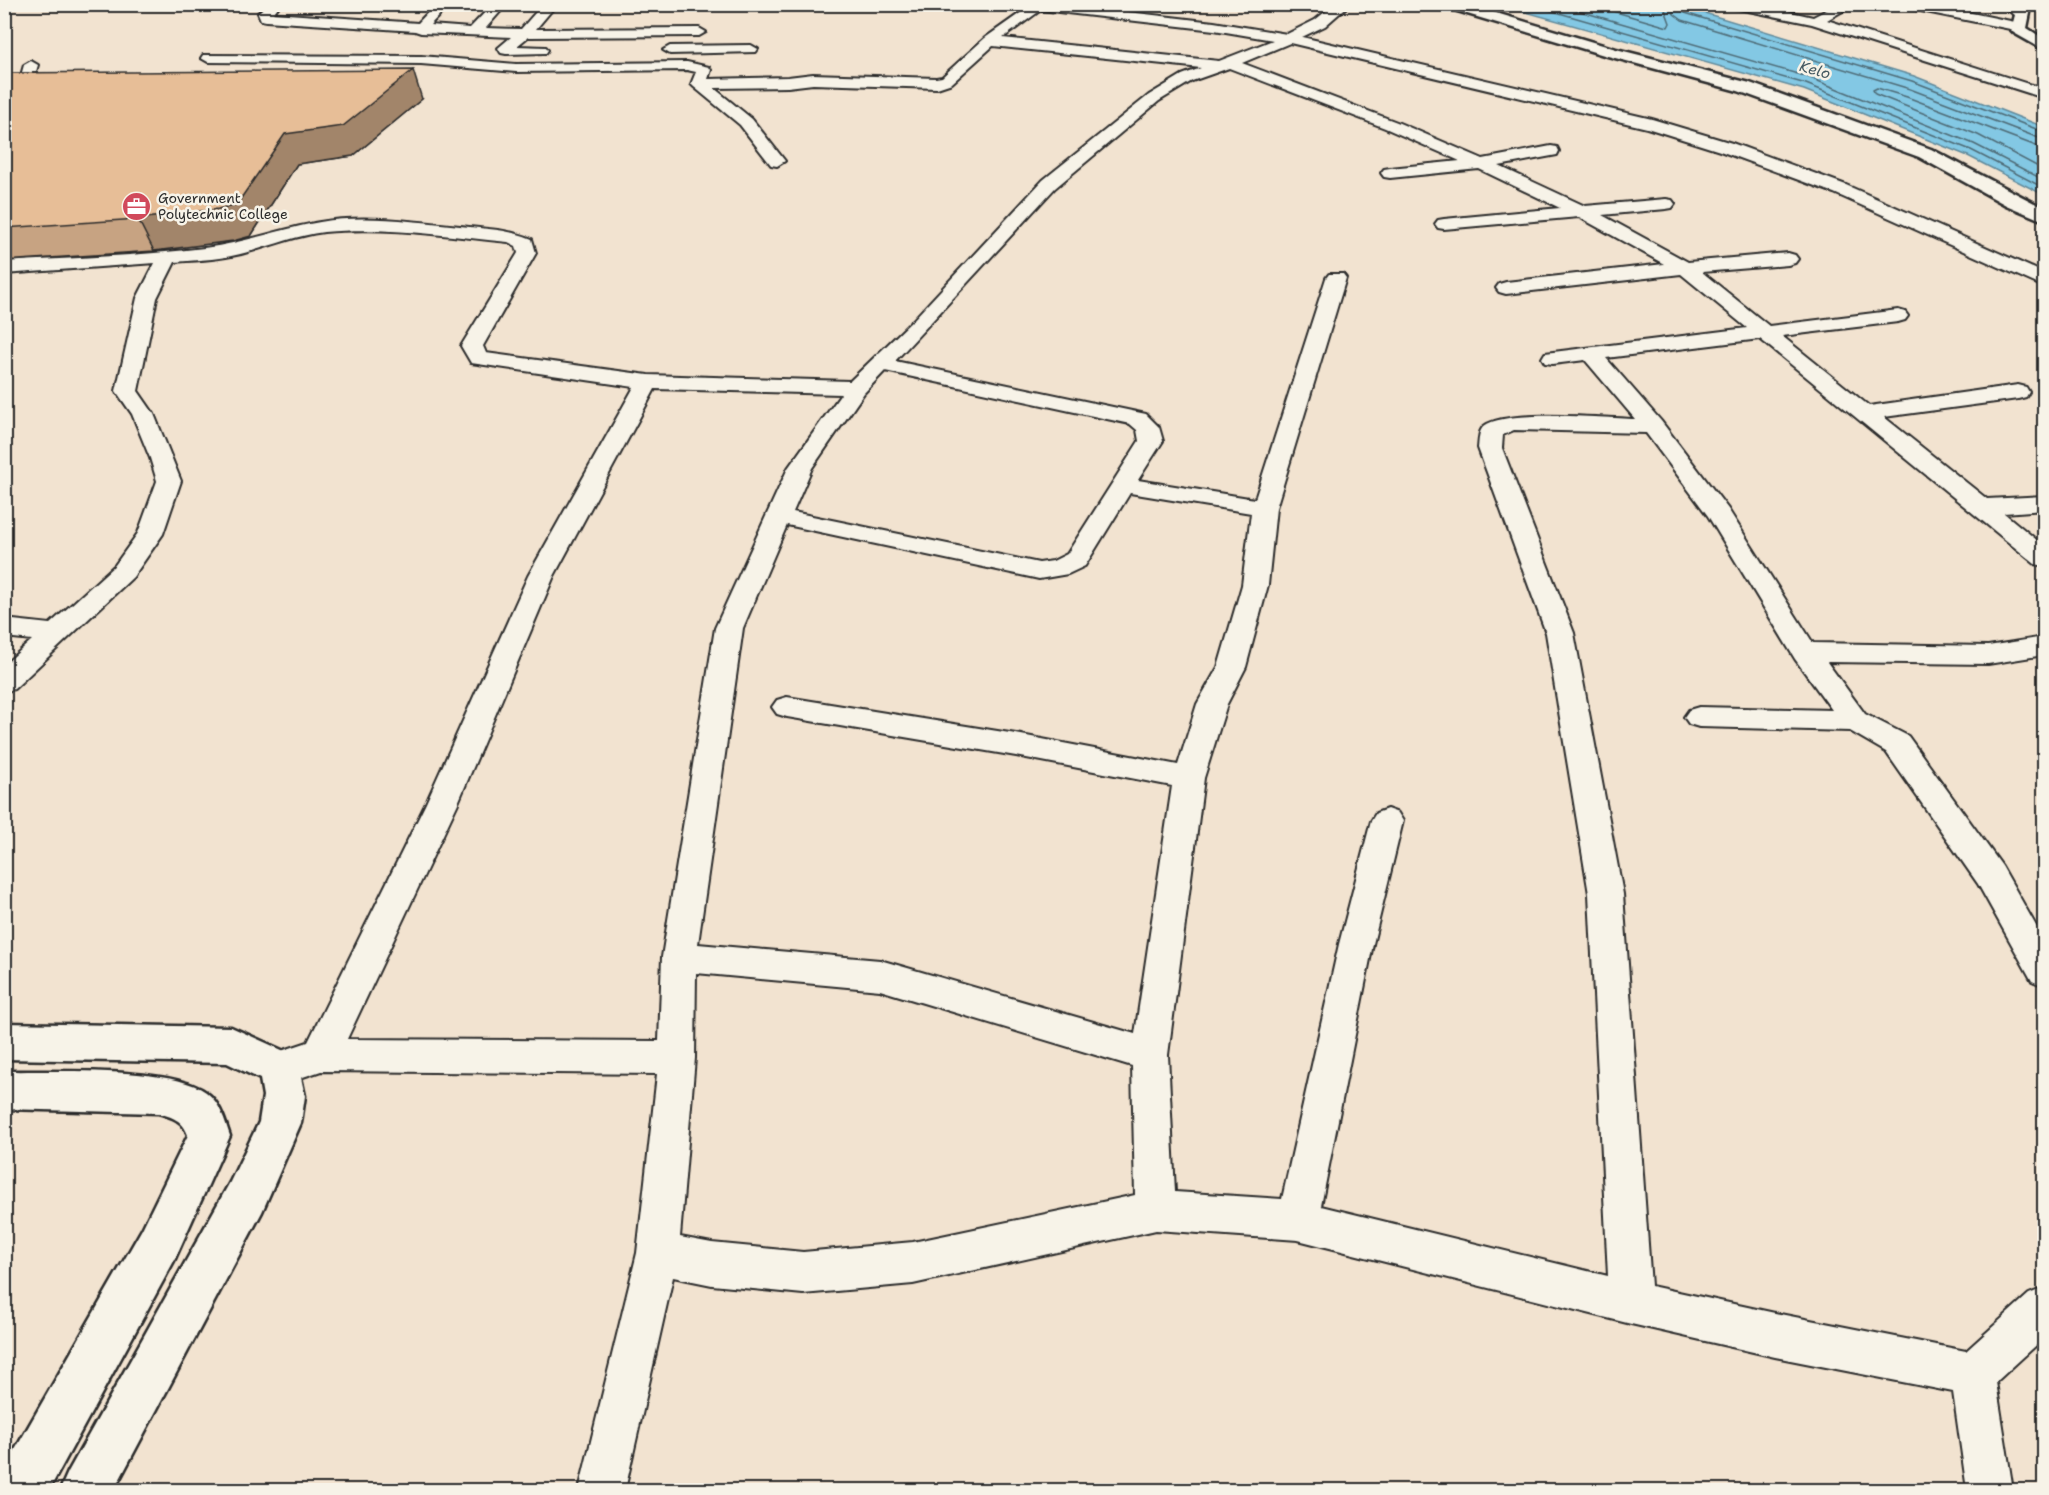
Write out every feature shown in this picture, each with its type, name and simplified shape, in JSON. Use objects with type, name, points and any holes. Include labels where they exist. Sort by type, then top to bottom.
[{"type":"street","points":[[275,4],[265,13],[266,17],[280,20],[422,27],[421,29],[427,31],[718,32]]},
{"type":"street","points":[[422,27],[444,4]]},
{"type":"street","points":[[474,32],[501,4]]},
{"type":"street","points":[[551,4],[525,33],[505,48],[506,50],[561,50]]},
{"type":"street","points":[[1019,4],[1214,26],[1288,38],[1652,124],[1726,147],[1851,194],[2044,280]]},
{"type":"street","points":[[602,1491],[658,1253],[676,1058],[679,957],[729,628],[800,468],[856,388],[1049,184],[1154,98],[1187,78],[1259,52],[1320,23],[1344,4]]},
{"type":"street","points":[[1449,4],[1610,52],[1744,87],[1925,153],[2013,201],[2044,215]]},
{"type":"street","points":[[1734,4],[1815,21],[2044,94]]},
{"type":"street","points":[[1815,21],[1849,4]]},
{"type":"street","points":[[1906,4],[2020,27]]},
{"type":"street","points":[[2008,4],[2023,14],[2019,30],[2044,45]]},
{"type":"street","points":[[699,84],[788,82],[813,79],[938,83],[946,80],[990,40],[1038,6]]},
{"type":"street","points":[[990,40],[1225,64],[1391,125],[1583,212],[1685,268],[2044,558]]},
{"type":"street","points":[[656,50],[751,49]]},
{"type":"street","points":[[208,58],[421,60],[516,68],[687,66],[704,70],[699,84]]},
{"type":"street","points":[[4,99],[27,81],[31,65]]},
{"type":"street","points":[[699,84],[746,122],[777,161]]},
{"type":"street","points":[[1390,172],[1481,164],[1551,151]]},
{"type":"street","points":[[1444,224],[1666,204]]},
{"type":"street","points":[[4,268],[168,257],[243,248],[288,234],[322,227],[351,225],[422,228],[512,237],[525,243],[527,253],[472,346],[479,358],[648,382],[856,388]]},
{"type":"street","points":[[4,682],[124,571],[150,534],[169,481],[143,414],[127,391],[147,298],[168,257]]},
{"type":"street","points":[[1506,288],[1788,259]]},
{"type":"street","points":[[1156,1210],[1150,1055],[1189,778],[1212,705],[1232,668],[1256,585],[1264,508],[1336,278]]},
{"type":"street","points":[[1553,358],[1898,316]]},
{"type":"street","points":[[1592,354],[1653,426],[1719,514],[1805,652],[1855,721],[1897,744],[1990,875],[2044,971]]},
{"type":"street","points":[[778,516],[1040,571],[1059,568],[1076,560],[1151,441],[1149,427],[1138,419],[880,364]]},
{"type":"street","points":[[321,1055],[442,802],[541,576],[648,382]]},
{"type":"street","points":[[1866,413],[2018,392]]},
{"type":"street","points":[[1631,1303],[1606,894],[1560,633],[1490,448],[1492,431],[1511,423],[1653,426]]},
{"type":"street","points":[[1123,485],[1264,508]]},
{"type":"street","points":[[1982,507],[2044,503]]},
{"type":"street","points":[[4,628],[56,634]]},
{"type":"street","points":[[1805,652],[1988,655],[2044,646]]},
{"type":"street","points":[[787,707],[1017,745],[1189,778]]},
{"type":"street","points":[[1699,717],[1855,721]]},
{"type":"street","points":[[1298,1220],[1356,944],[1387,821]]},
{"type":"street","points":[[679,957],[880,975],[1150,1055]]},
{"type":"street","points":[[4,1041],[231,1045],[279,1068],[321,1055],[676,1058]]},
{"type":"street","points":[[86,1491],[246,1197],[280,1123],[284,1096],[279,1068]]},
{"type":"street","points":[[4,1090],[158,1094],[191,1105],[203,1118],[209,1136],[158,1245],[21,1491]]},
{"type":"street","points":[[658,1253],[712,1264],[803,1273],[913,1263],[1156,1210],[1298,1220],[1631,1303],[1775,1335],[1973,1374]]},
{"type":"street","points":[[1973,1374],[2044,1309]]},
{"type":"street","points":[[1973,1374],[1990,1491]]},
{"type":"water","name":"Kelo","points":[[1501,5],[1678,5],[1914,76],[2044,127],[2044,195],[1968,156],[1804,90]]},
{"type":"building","name":"Government Polytechnic College","points":[[413,70],[343,126],[285,134],[237,204],[218,209],[138,219],[4,228],[4,73]]},
{"type":"place","name":"Government Polytechnic College","points":[[137,206]]}]
